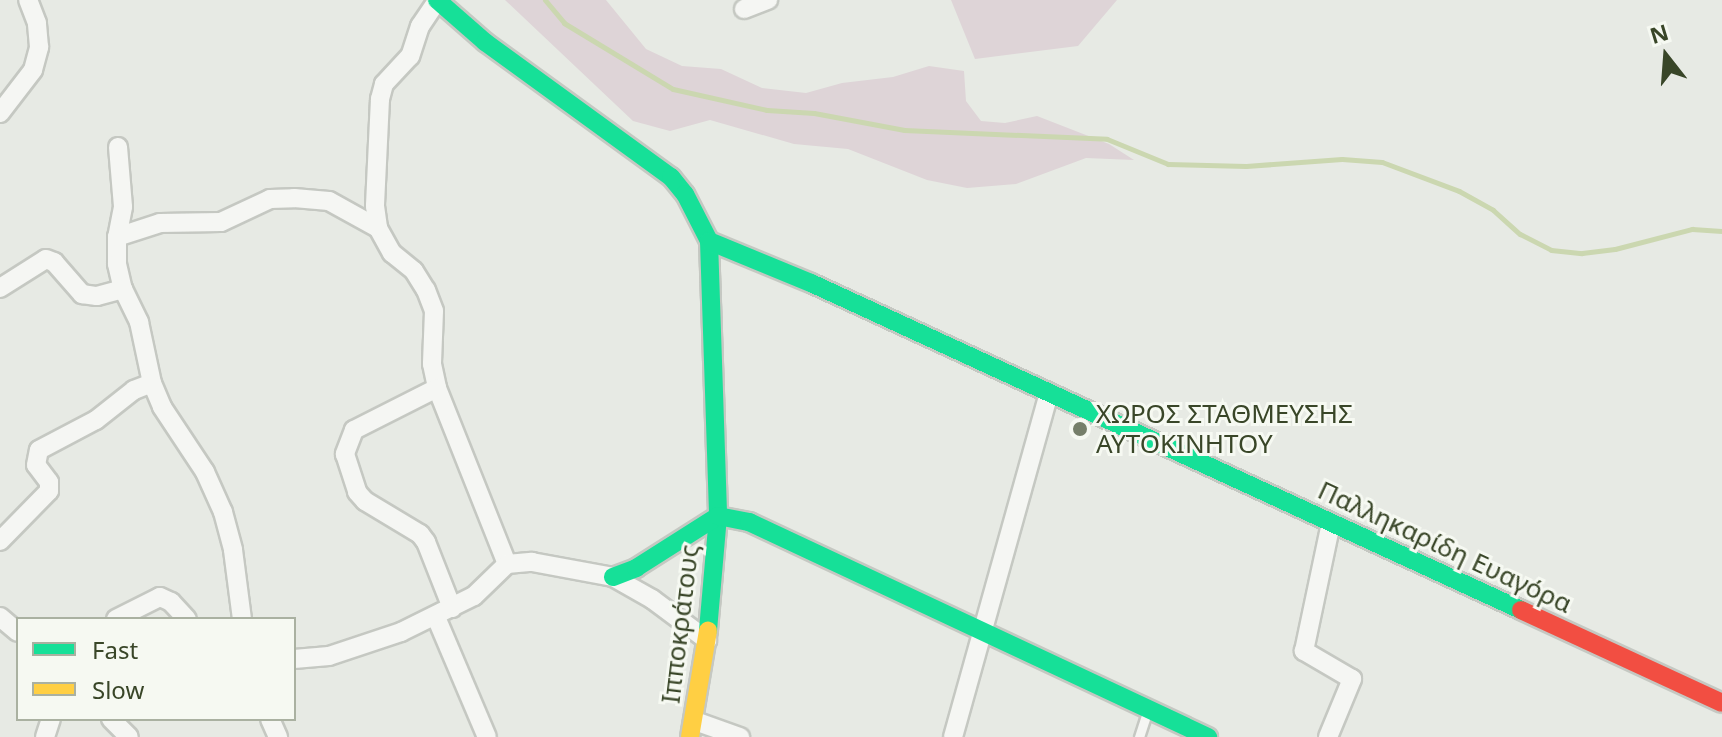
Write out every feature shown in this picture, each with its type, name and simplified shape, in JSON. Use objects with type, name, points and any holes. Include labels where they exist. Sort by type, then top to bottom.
[{"type":"street","points":[[0,113],[21,90],[36,58],[37,23],[28,0]]},
{"type":"street","points":[[507,564],[437,388],[432,364],[434,311],[414,271],[392,253],[378,228],[375,206],[380,99],[384,84],[410,56],[420,26],[437,0],[485,42],[671,177],[685,194],[709,241]]},
{"type":"street","points":[[744,9],[768,0]]},
{"type":"street","points":[[118,147],[123,207],[117,237],[117,264],[123,289],[139,322],[152,383],[162,407],[205,472],[223,512],[233,550],[242,617]]},
{"type":"street","points":[[117,237],[160,223],[221,222],[270,199],[294,198],[329,201],[378,228]]},
{"type":"street","name":"Παλληκαρίδη Ευαγόρα","points":[[709,241],[811,283],[1722,703]]},
{"type":"street","name":"Ιπποκράτους","points":[[693,729],[707,640],[718,516],[709,241]]},
{"type":"street","points":[[0,288],[46,259],[54,262],[82,294],[97,296],[123,289]]},
{"type":"street","points":[[0,541],[48,495],[49,482],[35,461],[39,450],[96,420],[134,390],[152,383]]},
{"type":"street","points":[[437,388],[354,430],[345,454],[357,492],[426,542],[444,613],[487,737]]},
{"type":"street","points":[[953,737],[1049,394]]},
{"type":"street","points":[[613,577],[636,568],[718,516],[749,522],[1204,736]]},
{"type":"street","points":[[1328,737],[1352,679],[1304,651],[1331,523]]},
{"type":"street","points":[[296,659],[329,656],[365,647],[444,613],[474,596],[507,564],[561,566],[613,577],[652,599],[707,640]]},
{"type":"street","points":[[120,617],[160,597],[171,602],[185,617]]},
{"type":"street","points":[[0,617],[16,630]]},
{"type":"street","points":[[113,721],[129,737]]},
{"type":"street","points":[[693,729],[740,737]]},
{"type":"lane","points":[[1139,737],[1149,709]]},
{"type":"shaded area","points":[[505,0],[606,0],[646,49],[682,66],[721,69],[762,88],[806,93],[842,83],[893,77],[929,66],[964,71],[966,101],[981,121],[1005,123],[1037,116],[1109,144],[1134,160],[1086,158],[1016,184],[967,188],[927,180],[848,149],[794,144],[710,120],[670,131],[633,121]]},
{"type":"shaded area","points":[[951,0],[1117,0],[1078,46],[975,59]]},
{"type":"waterway","points":[[545,0],[564,23],[673,89],[767,110],[814,113],[904,130],[1107,139],[1168,164],[1246,166],[1342,159],[1382,162],[1459,191],[1493,210],[1520,234],[1551,250],[1582,253],[1615,249],[1692,229],[1722,231]]},
{"type":"traffic: fast","points":[[437,0],[485,42],[671,177],[685,194],[709,241],[718,516],[708,631]]},
{"type":"traffic: fast","points":[[709,241],[811,283],[1521,610]]},
{"type":"traffic: fast","points":[[613,577],[636,568],[718,516],[749,522],[1208,737]]},
{"type":"traffic: slow","points":[[690,737],[708,631]]},
{"type":"traffic: jam","points":[[1521,610],[1722,703]]},
{"type":"place","name":"ΧΩΡΟΣ ΣΤΑΘΜΕΥΣΗΣ ΑΥΤΟΚΙΝΗΤΟΥ","points":[[1080,429]]}]
